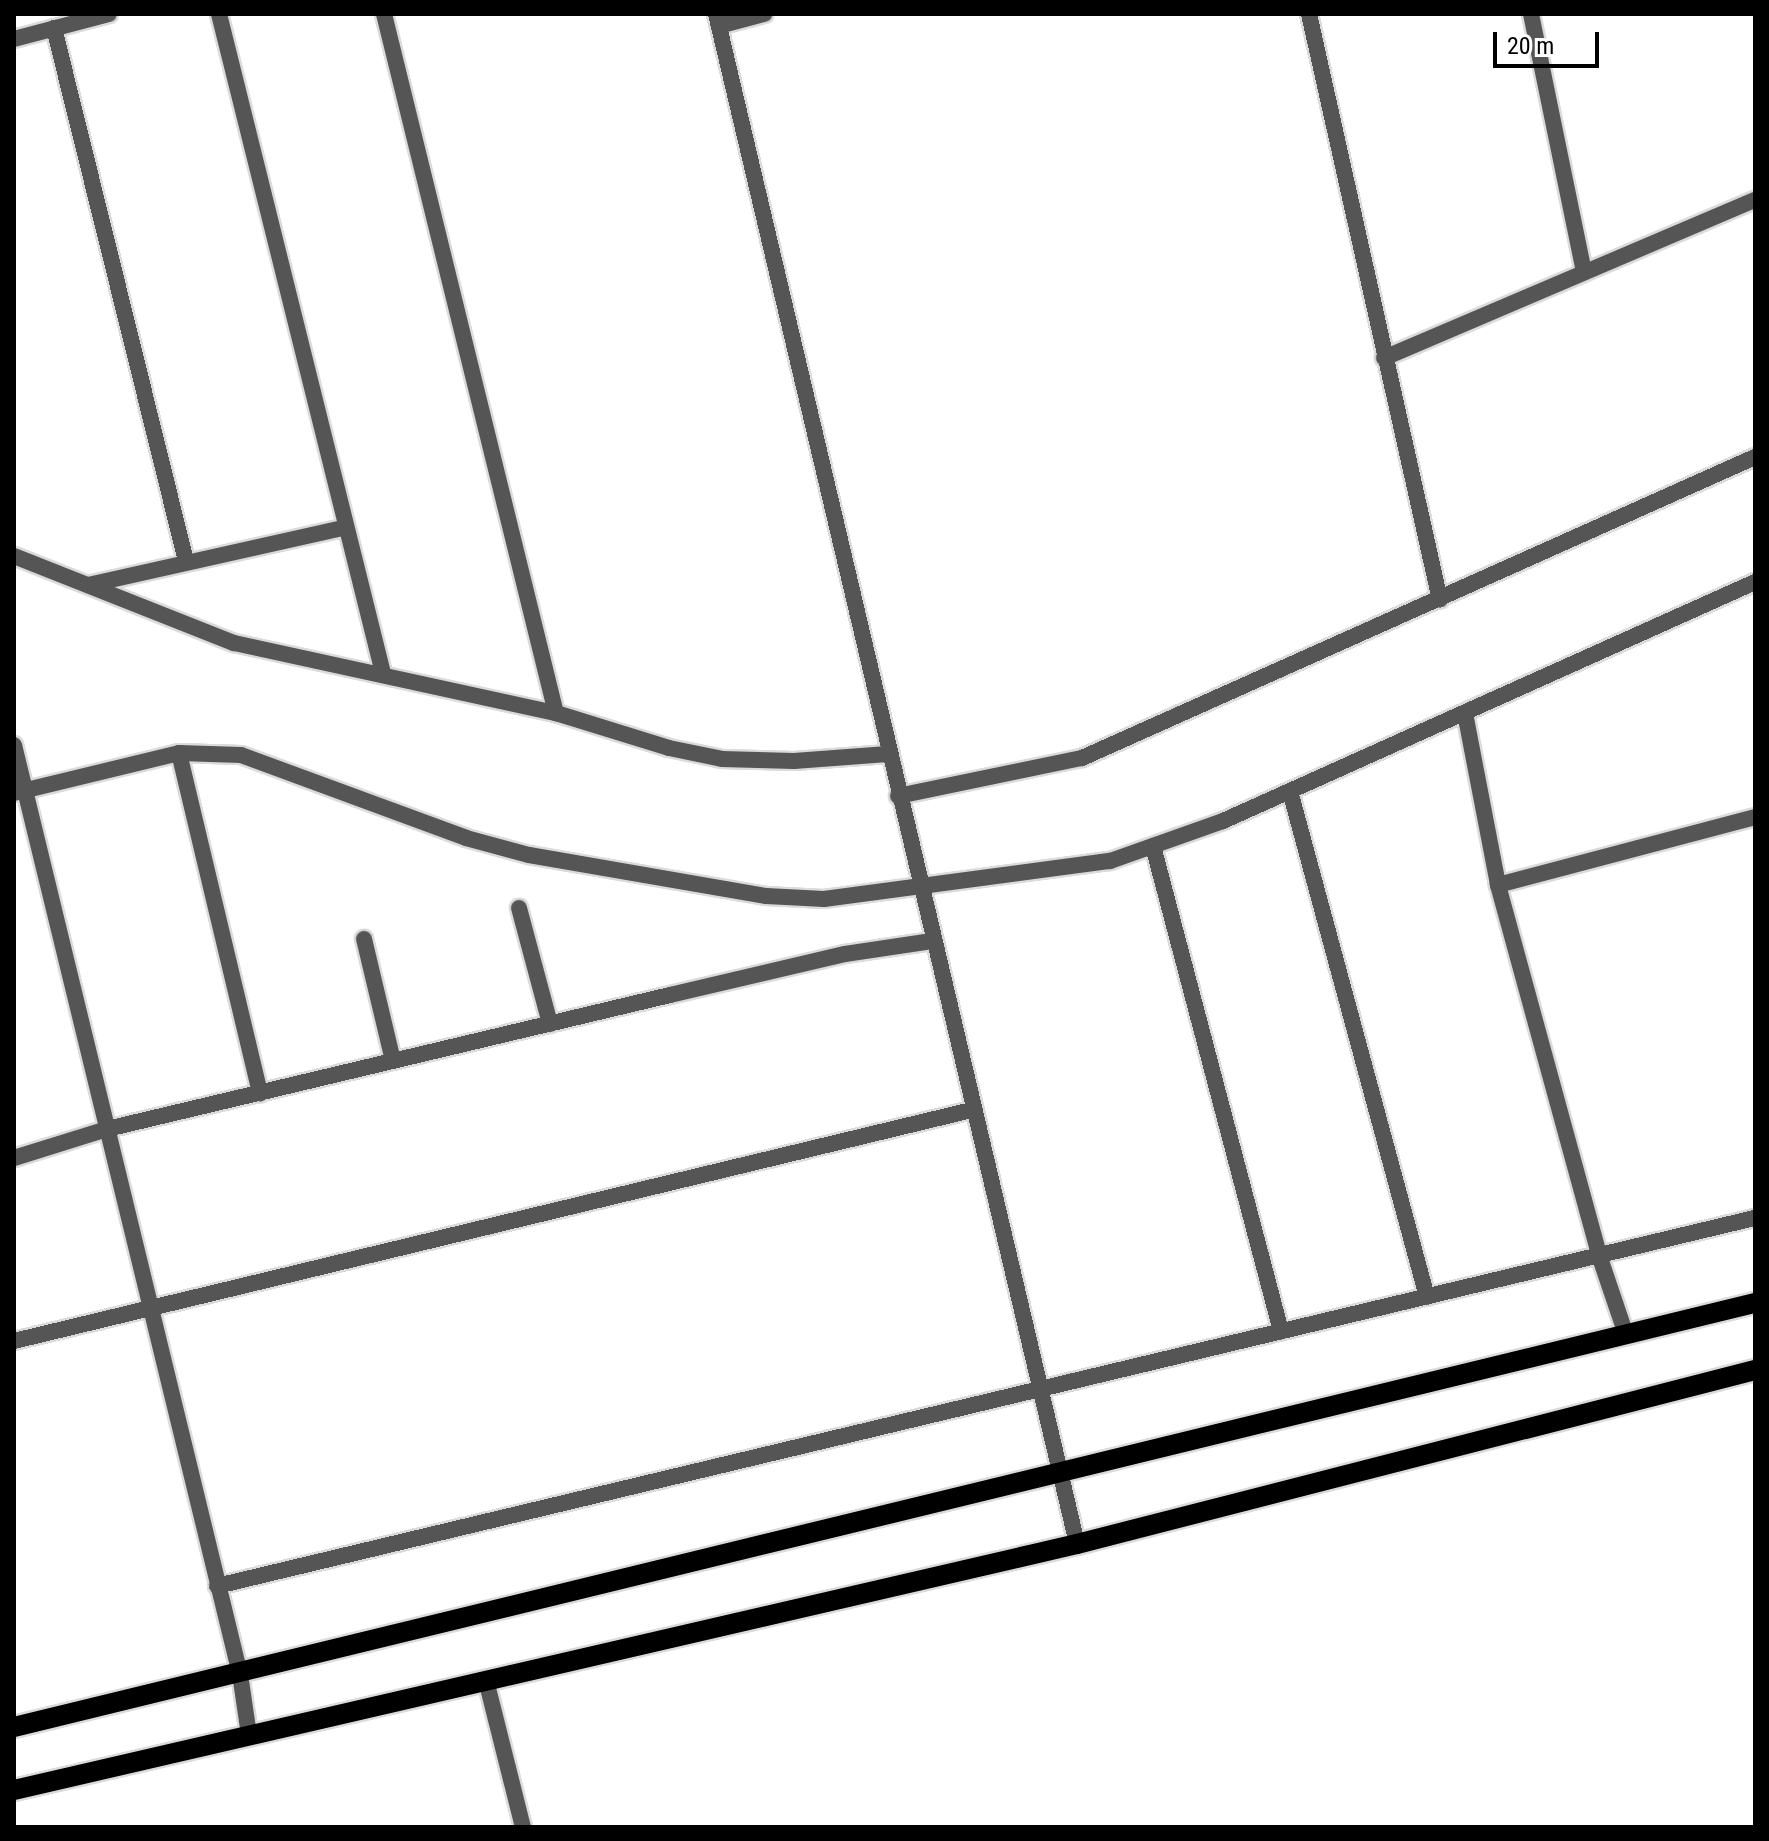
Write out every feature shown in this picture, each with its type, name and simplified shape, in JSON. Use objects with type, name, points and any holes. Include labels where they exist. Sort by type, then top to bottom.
[{"type":"main road","points":[[14,1727],[1755,1303]]},
{"type":"main road","points":[[14,1790],[1077,1544],[1755,1370]]},
{"type":"street","points":[[14,39],[109,14]]},
{"type":"street","points":[[219,14],[343,528],[383,673]]},
{"type":"street","points":[[384,14],[556,713]]},
{"type":"street","points":[[764,14],[718,20],[932,941],[1077,1544]]},
{"type":"street","points":[[1309,14],[1440,600]]},
{"type":"street","points":[[1531,14],[1584,272]]},
{"type":"street","points":[[54,28],[186,561]]},
{"type":"street","points":[[1384,358],[1755,200]]},
{"type":"street","points":[[898,796],[1082,758],[1755,457]]},
{"type":"street","points":[[88,585],[343,528]]},
{"type":"street","points":[[14,556],[234,643],[556,713],[722,759],[794,761],[888,754]]},
{"type":"street","points":[[19,792],[179,753],[241,755],[466,838],[529,855],[766,896],[824,899],[1110,861],[1290,791],[1755,582]]},
{"type":"street","points":[[1465,713],[1498,885],[1600,1258],[1626,1335]]},
{"type":"street","points":[[14,745],[19,792],[107,1129],[240,1674],[249,1735]]},
{"type":"street","points":[[179,753],[260,1093]]},
{"type":"street","points":[[1290,791],[1427,1297]]},
{"type":"street","points":[[1498,885],[1755,817]]},
{"type":"street","points":[[1153,846],[1281,1331]]},
{"type":"street","points":[[519,908],[550,1024]]},
{"type":"street","points":[[364,939],[393,1061]]},
{"type":"street","points":[[14,1158],[107,1129],[845,954],[932,941]]},
{"type":"street","points":[[14,1341],[972,1110]]},
{"type":"street","points":[[217,1586],[1041,1385],[1600,1258],[1755,1218]]},
{"type":"street","points":[[486,1680],[523,1827]]}]
